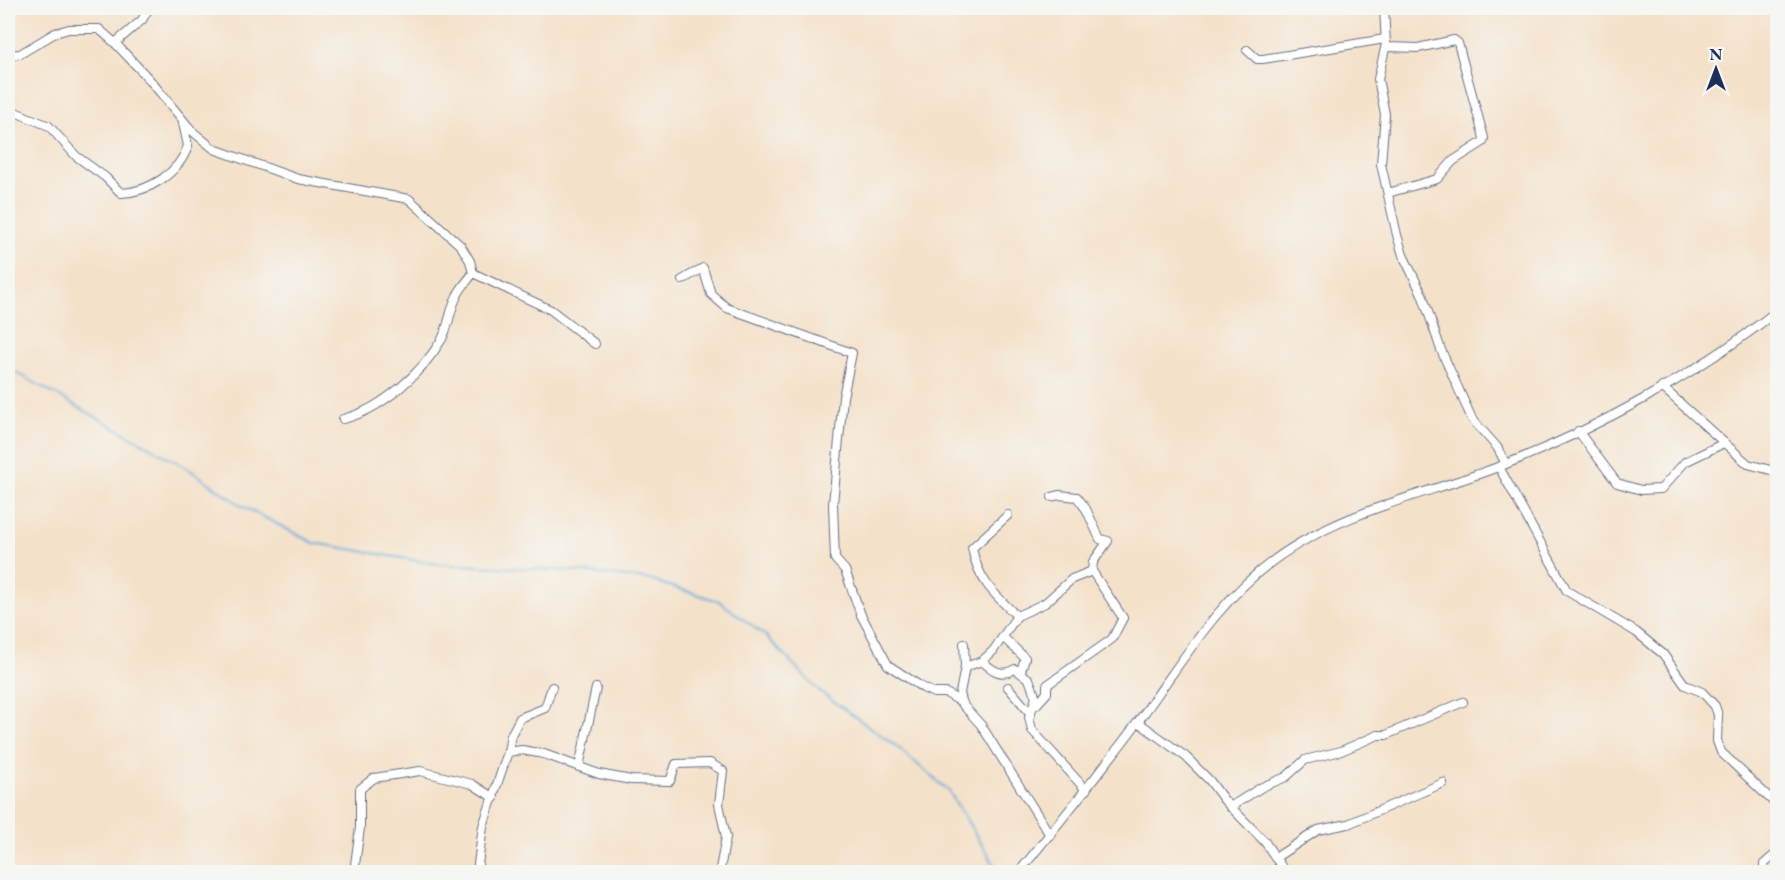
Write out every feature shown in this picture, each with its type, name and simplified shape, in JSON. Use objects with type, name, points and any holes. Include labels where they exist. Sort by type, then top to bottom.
[{"type":"street","points":[[115,43],[142,20],[149,8]]},
{"type":"street","points":[[1384,8],[1388,47],[1418,48],[1454,40],[1458,43],[1484,138],[1483,142],[1453,161],[1437,179],[1388,193]]},
{"type":"street","points":[[8,56],[20,54],[56,33],[69,29],[85,27],[99,30],[115,43],[182,120],[214,148],[247,162],[298,178],[409,199],[461,246],[470,261],[473,273],[455,299],[442,339],[418,369],[369,409],[343,419]]},
{"type":"street","points":[[1247,50],[1257,58],[1263,59],[1386,41]]},
{"type":"street","points":[[1386,41],[1378,79],[1385,114],[1381,164],[1403,255],[1422,294],[1472,419],[1497,447],[1502,465],[1567,591],[1636,632],[1662,654],[1685,685],[1708,698],[1718,715],[1717,741],[1721,752],[1778,806]]},
{"type":"street","points":[[8,109],[49,126],[76,156],[105,177],[122,193],[148,189],[168,174],[188,146],[182,120]]},
{"type":"street","points":[[682,280],[702,268],[711,294],[727,308],[852,353],[843,397],[833,504],[836,559],[845,570],[861,615],[888,665],[923,688],[934,693],[946,693],[963,703],[981,725],[1050,835]]},
{"type":"street","points":[[473,273],[551,310],[595,344]]},
{"type":"street","points":[[1019,873],[1086,790],[1222,608],[1244,584],[1274,559],[1363,514],[1502,465],[1578,431],[1707,362],[1778,310]]},
{"type":"street","points":[[1662,387],[1748,464],[1778,472]]},
{"type":"street","points":[[1578,431],[1617,483],[1641,490],[1661,489],[1685,462],[1724,443]]},
{"type":"street","points":[[1052,497],[1059,495],[1077,497],[1086,509],[1100,539],[1108,541],[1093,562],[1092,571],[1123,618],[1112,639],[1047,685],[1047,693],[1036,705],[1029,721],[1037,738],[1086,790]]},
{"type":"street","points":[[1008,515],[972,548],[976,570],[997,597],[1017,616]]},
{"type":"street","points":[[965,667],[982,661],[1004,638],[1017,616],[1045,603],[1072,579],[1092,571]]},
{"type":"street","points":[[1004,638],[1023,654],[1025,658],[1021,671]]},
{"type":"street","points":[[963,703],[960,681],[965,667],[964,644]]},
{"type":"street","points":[[982,661],[997,672],[1007,674],[1015,669],[1021,671],[1029,679],[1036,698],[1036,705]]},
{"type":"street","points":[[477,873],[483,826],[494,798],[511,735],[520,718],[545,708],[552,687]]},
{"type":"street","points":[[1008,687],[1031,714]]},
{"type":"street","points":[[579,767],[596,688]]},
{"type":"street","points":[[1230,807],[1262,787],[1286,777],[1305,760],[1341,751],[1378,735],[1386,735],[1463,702]]},
{"type":"street","points":[[1138,722],[1186,757],[1265,843],[1285,873]]},
{"type":"street","points":[[508,752],[522,750],[544,754],[598,774],[664,783],[670,781],[675,764],[710,763],[723,771],[719,804],[726,837],[720,869],[722,873]]},
{"type":"street","points":[[354,873],[360,828],[360,789],[370,779],[420,771],[472,784],[494,798]]},
{"type":"street","points":[[1275,858],[1318,830],[1348,824],[1443,783]]},
{"type":"street","points":[[1764,873],[1764,864],[1778,852]]},
{"type":"waterway","points":[[8,368],[189,469],[242,506],[314,543],[437,564],[575,571],[646,579],[719,601],[766,636],[819,691],[896,746],[948,790],[999,872]]}]
